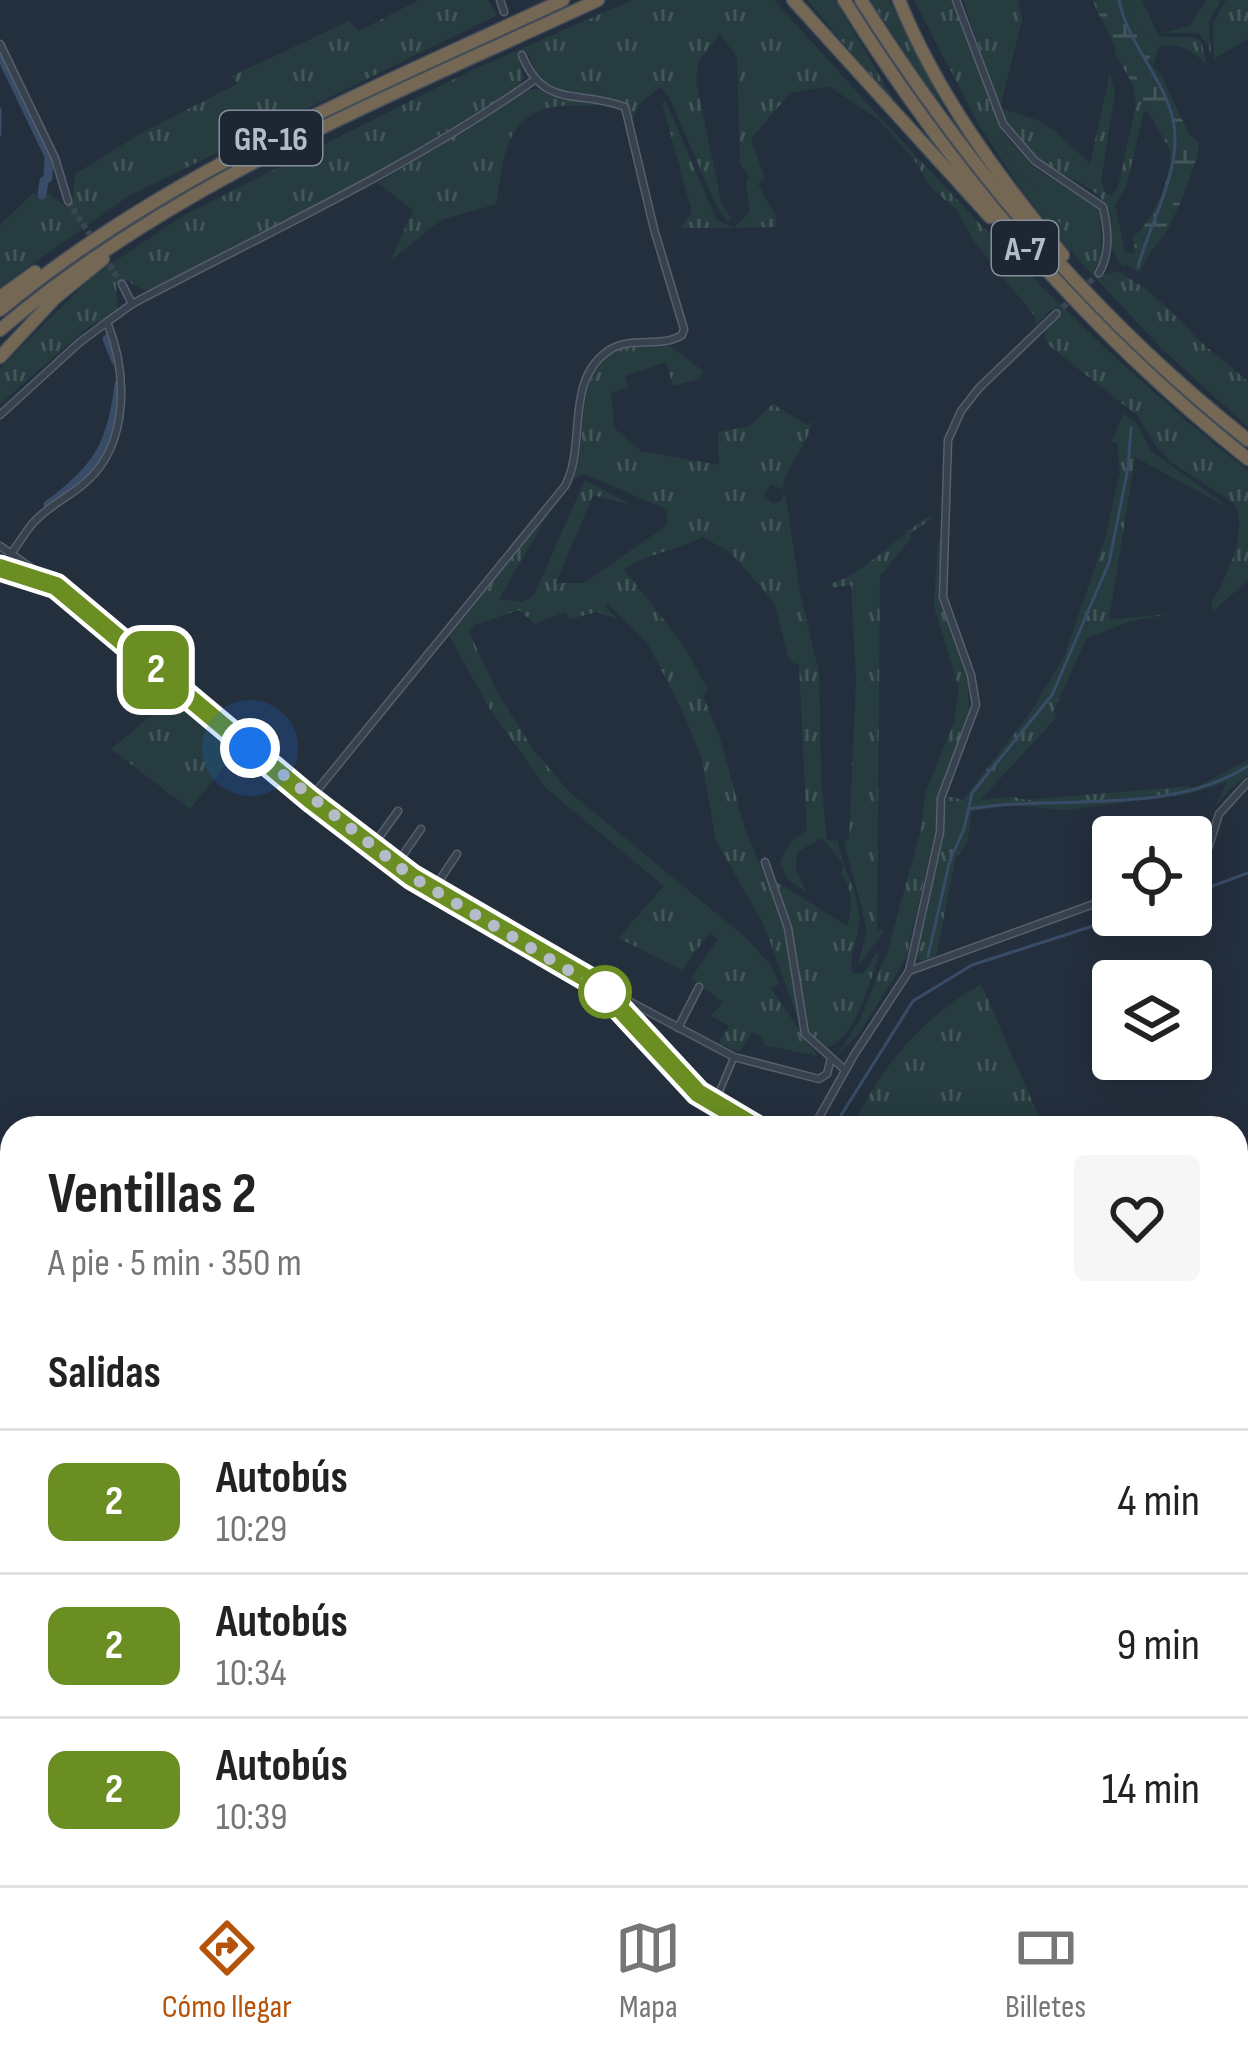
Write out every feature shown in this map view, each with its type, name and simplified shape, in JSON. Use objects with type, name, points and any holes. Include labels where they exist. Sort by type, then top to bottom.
[{"type":"highway","name":"GR-16","points":[[0,310],[77,249],[214,166],[563,0]]},
{"type":"highway","name":"GR-16","points":[[0,330],[86,261],[147,220],[284,149],[598,0]]},
{"type":"highway","points":[[793,0],[994,221],[1021,244]]},
{"type":"highway","name":"A-7","points":[[844,0],[941,145],[1021,244],[1123,350],[1248,459]]},
{"type":"highway","name":"A-7","points":[[861,0],[953,137],[1092,299],[1248,440]]},
{"type":"highway","points":[[899,0],[979,145],[1083,279],[1092,299]]},
{"type":"highway","points":[[0,357],[56,298],[133,237],[147,220]]},
{"type":"highway","points":[[0,298],[53,259],[77,249]]},
{"type":"street","points":[[500,0],[505,13]]},
{"type":"street","points":[[956,0],[1003,124],[1035,161],[1103,207],[1107,245],[1099,273]]},
{"type":"street","points":[[0,44],[55,158],[68,202]]},
{"type":"street","points":[[310,799],[565,486],[574,464],[576,422],[586,381],[595,364],[623,343],[671,341],[682,335],[683,322],[653,229],[625,107],[550,90],[533,81],[522,55]]},
{"type":"street","points":[[0,415],[80,342],[133,304],[439,143],[533,81]]},
{"type":"street","points":[[122,284],[133,304]]},
{"type":"street","points":[[820,1116],[909,970],[940,832],[941,798],[976,705],[971,676],[943,597],[949,440],[962,411],[980,388],[1056,314]]},
{"type":"street","points":[[56,586],[0,567],[36,519],[89,479],[101,464],[115,430],[123,390],[122,362],[107,322]]},
{"type":"street","points":[[0,546],[56,586],[310,799],[433,890],[734,1058],[819,1079],[827,1074],[831,1058]]},
{"type":"street","points":[[1212,836],[1219,814],[1248,782]]},
{"type":"street","points":[[372,847],[398,812]]},
{"type":"street","points":[[396,866],[422,829]]},
{"type":"street","points":[[433,890],[457,854]]},
{"type":"street","points":[[765,862],[788,928],[805,1034],[845,1070]]},
{"type":"street","points":[[909,970],[1092,905]]},
{"type":"street","points":[[598,985],[674,1069],[736,1116]]},
{"type":"street","points":[[678,1028],[699,987]]},
{"type":"street","points":[[715,1104],[734,1058]]},
{"type":"green space","points":[[419,0],[488,0],[497,15],[127,197],[0,287],[0,225],[33,193],[41,199],[49,193],[64,205],[73,198],[75,174],[143,132],[237,84],[232,76],[349,21],[359,31]]},
{"type":"green space","points":[[632,0],[774,0],[1060,305],[1248,471],[1248,580],[1213,611],[1211,603],[1237,542],[1235,504],[1171,462],[1138,416],[1052,348],[1044,339],[1045,331],[1059,315],[1052,309],[1035,326],[1036,318],[974,241],[957,210],[932,189],[913,158],[879,120],[829,86],[790,93],[751,139],[765,179],[758,184],[776,217],[776,227],[735,227],[750,212],[749,176],[740,164],[737,57],[720,34],[698,62],[696,81],[722,206],[732,219],[727,221],[716,205],[669,97],[660,87],[638,105],[633,119],[619,101],[546,84],[526,50],[517,54],[524,77],[519,87],[369,178],[148,292],[126,280],[116,285],[118,312],[87,328],[0,404],[0,368],[92,277],[181,217],[468,72]]},
{"type":"green space","points":[[807,0],[835,0],[899,109]]},
{"type":"green space","points":[[870,0],[889,0],[948,116]]},
{"type":"green space","points":[[914,0],[952,0],[964,20],[1002,132],[1033,167],[1100,209],[1101,259],[1095,269],[1101,276],[1117,271],[1148,291],[1248,382],[1248,427],[1162,349],[1064,244],[1067,235],[1027,178],[979,125]]},
{"type":"green space","points":[[963,0],[1018,0],[1022,21],[1000,108]]},
{"type":"green space","points":[[1093,0],[1128,0],[1132,18],[1149,39],[1150,63],[1199,144],[1174,218],[1140,273],[1126,264],[1135,254],[1133,237],[1160,199],[1171,152],[1116,55]]},
{"type":"green space","points":[[1128,0],[1142,0],[1159,37],[1201,41],[1207,64],[1185,49],[1166,46],[1159,47],[1153,66],[1149,39],[1132,18]]},
{"type":"green space","points":[[1206,0],[1221,0],[1209,21],[1211,58],[1208,44],[1198,33],[1163,33],[1190,26]]},
{"type":"green space","points":[[1226,0],[1248,0],[1248,39],[1214,59],[1213,23]]},
{"type":"green space","points":[[1110,73],[1115,93],[1101,181],[1106,194],[1112,196],[1136,105],[1132,80],[1149,114],[1144,110],[1126,187],[1115,205],[1125,253],[1135,254],[1123,267],[1114,252],[1105,204],[1087,187],[1034,155],[1000,108],[1055,131],[1090,164]]},
{"type":"green space","points":[[529,90],[605,104],[555,107],[533,114],[521,123],[507,147],[496,204],[441,220],[391,260],[413,210],[378,183]]},
{"type":"green space","points":[[666,102],[716,219],[733,227],[680,228],[692,212],[662,103]]},
{"type":"green space","points":[[979,125],[1027,178],[1068,235],[1064,244],[1021,189]]},
{"type":"green space","points":[[629,345],[670,346],[703,371],[699,379],[673,386],[666,362],[625,376],[628,387],[611,393],[614,428],[641,451],[719,465],[718,432],[749,426],[773,404],[807,425],[812,421],[783,489],[771,484],[764,495],[773,504],[781,501],[784,492],[786,498],[800,593],[819,673],[827,840],[838,841],[859,916],[853,974],[864,973],[879,955],[859,1011],[843,1037],[822,1047],[808,1032],[792,932],[775,881],[847,926],[851,899],[841,874],[844,865],[822,838],[797,852],[796,869],[806,892],[787,879],[780,861],[790,843],[807,830],[799,664],[788,656],[774,602],[730,552],[703,537],[624,569],[681,642],[708,689],[703,695],[744,826],[782,917],[798,1019],[764,925],[716,841],[701,756],[648,644],[607,603],[605,607],[618,619],[597,612],[570,619],[565,612],[535,624],[519,610],[475,625],[469,632],[497,692],[533,749],[568,791],[746,938],[769,963],[780,984],[770,988],[818,1056],[764,1045],[763,1038],[752,1032],[739,1052],[719,1043],[729,1026],[711,1016],[723,1002],[691,978],[718,940],[710,932],[682,970],[618,938],[664,886],[547,789],[490,709],[448,634],[551,509],[499,599],[523,602],[534,595],[585,480],[631,505],[593,495],[556,583],[584,583],[666,526],[668,510],[585,474],[573,479],[589,384],[610,354]]},
{"type":"green space","points":[[1123,414],[1136,422],[1150,450],[1231,509],[1135,457],[1109,620],[1168,614],[1128,622],[1086,639],[1054,710],[1056,718],[980,800],[1193,789],[1248,760],[1248,775],[1215,808],[1227,782],[1188,794],[1065,810],[1012,805],[972,811],[967,843],[956,857],[936,956],[922,961],[917,958],[917,946],[947,796],[963,800],[1030,713],[1065,655],[1106,535],[1120,472],[1117,443],[1112,442],[1105,458]]},
{"type":"green space","points":[[931,515],[910,534],[880,576],[877,929],[884,931],[858,966],[867,929],[844,841],[849,840],[856,681],[851,585],[830,588]]},
{"type":"green space","points":[[942,540],[938,592],[968,676],[969,718],[940,794],[906,958],[860,1032],[836,1057],[860,1020],[888,950],[921,829],[926,791],[954,723],[959,689],[934,606],[938,542]]},
{"type":"green space","points":[[179,700],[220,734],[232,757],[190,809],[111,749],[168,702]]},
{"type":"green space","points":[[981,984],[1039,1116],[859,1116],[905,1046]]},
{"type":"waterway","points":[[1119,0],[1166,98],[1175,131],[1171,171],[1138,267]]},
{"type":"waterway","points":[[0,54],[49,156],[42,195]]},
{"type":"waterway","points":[[0,109],[0,135]]},
{"type":"waterway","points":[[107,339],[116,361]]},
{"type":"waterway","points":[[48,505],[99,455],[112,424],[119,384]]},
{"type":"waterway","points":[[928,956],[950,860],[964,829],[972,793],[1052,695],[1109,563],[1131,427]]},
{"type":"waterway","points":[[969,809],[1148,798],[1216,782],[1248,766]]},
{"type":"waterway","points":[[1212,886],[1248,873]]},
{"type":"waterway","points":[[841,1116],[913,1001],[972,965],[1092,926]]},
{"type":"tunnel","points":[[68,201],[94,241]]},
{"type":"tunnel","points":[[104,257],[122,284]]},
{"type":"tunnel","points":[[1056,314],[1099,273]]},
{"type":"bus line","name":"2","points":[[0,568],[56,586],[310,799],[412,877],[598,985],[698,1093],[735,1116]]},
{"type":"route","points":[[250,748],[412,877],[605,992]]}]
